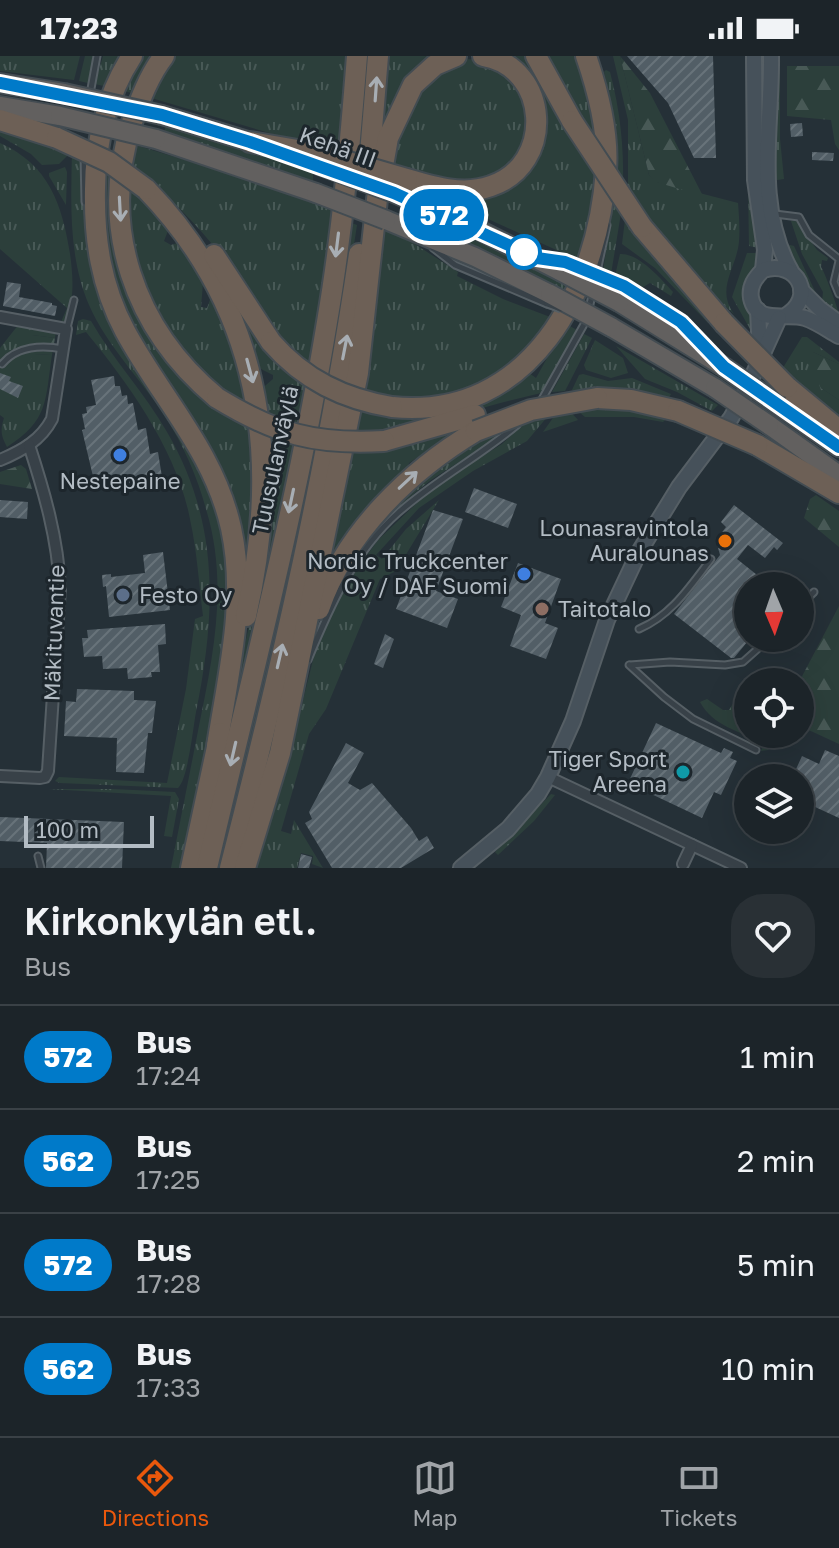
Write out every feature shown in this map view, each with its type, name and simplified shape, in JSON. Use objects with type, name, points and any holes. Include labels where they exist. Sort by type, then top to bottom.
[{"type":"highway","points":[[132,56],[110,103],[100,136],[95,167],[97,246],[111,300],[124,329],[208,462],[231,526],[238,582],[237,615],[217,746]]},
{"type":"highway","points":[[164,56],[138,105],[124,149],[119,186],[121,227],[137,290],[158,335],[182,366],[217,398],[245,415],[296,436],[355,443],[384,441],[475,423],[550,398],[631,400],[678,411],[757,445],[839,493]]},
{"type":"highway","name":"Tuusulanväylä","points":[[207,868],[274,579],[327,321],[357,56]]},
{"type":"highway","name":"Tuusulanväylä","points":[[230,868],[297,581],[348,329],[363,227],[378,56]]},
{"type":"highway","points":[[245,868],[280,753],[358,373],[377,199],[388,138],[413,85],[435,65],[456,56]]},
{"type":"highway","points":[[0,83],[64,93],[162,115],[250,142],[320,159],[400,186],[476,190],[504,181],[525,162],[536,139],[538,125],[531,94],[515,70],[483,56]]},
{"type":"highway","points":[[530,56],[642,227],[784,396],[839,430]]},
{"type":"highway","points":[[536,56],[547,80]]},
{"type":"highway","points":[[0,120],[57,138],[109,162],[173,206],[192,225],[271,342],[293,365],[326,387],[365,402],[392,407],[436,406],[486,390],[517,372],[553,334],[584,275],[598,229],[606,167],[602,115],[586,56]]},
{"type":"highway","points":[[0,106],[60,116],[156,139],[316,193],[475,257],[548,299],[611,327],[715,388],[839,475]]},
{"type":"highway","name":"Kehä III","points":[[400,186],[537,258],[563,266],[622,294],[724,367],[784,396],[839,447]]},
{"type":"highway","points":[[146,189],[186,235],[224,298],[251,373],[261,427],[264,481],[257,564],[191,868]]},
{"type":"highway","points":[[299,665],[321,601],[357,538],[411,477],[475,423]]},
{"type":"main road","points":[[754,56],[755,169],[765,250],[763,270]]},
{"type":"main road","points":[[771,56],[767,146],[770,214],[778,247],[801,290],[839,323]]},
{"type":"main road","points":[[760,361],[758,310],[751,297],[754,280],[763,270],[775,267],[791,271]]},
{"type":"main road","points":[[461,868],[508,829],[538,794],[548,777],[573,721],[607,620],[639,552],[679,487],[731,418],[782,317],[798,305],[801,290]]},
{"type":"main road","points":[[758,310],[770,317],[808,319],[839,336]]},
{"type":"street","points":[[0,317],[66,329],[52,419],[47,429],[29,445],[0,460]]},
{"type":"street","name":"Mäkituvantie","points":[[0,776],[45,777],[48,771],[59,567],[29,445]]},
{"type":"street","points":[[548,777],[741,868]]},
{"type":"street","points":[[683,864],[692,845]]},
{"type":"lane","points":[[97,56],[90,88],[83,168],[89,232],[97,246]]},
{"type":"lane","points":[[292,698],[333,600],[375,540],[396,516],[430,487],[521,422],[544,398],[564,363],[586,322],[601,263],[611,183],[605,146]]},
{"type":"lane","points":[[770,214],[799,217],[809,235],[839,260],[834,282],[839,294]]},
{"type":"lane","points":[[66,329],[74,300]]},
{"type":"lane","points":[[2,364],[17,352],[33,347],[64,349]]},
{"type":"lane","points":[[639,629],[656,622],[671,610],[711,559]]},
{"type":"lane","points":[[754,652],[743,662],[725,665],[670,662],[629,665],[693,719],[756,750]]},
{"type":"lane","points":[[184,868],[197,835]]},
{"type":"lane","points":[[38,856],[41,868]]},
{"type":"green space","points":[[0,56],[80,56],[74,80],[0,71]]},
{"type":"green space","points":[[85,56],[95,56],[88,83],[79,81]]},
{"type":"green space","points":[[103,56],[127,56],[112,88],[95,84]]},
{"type":"green space","points":[[138,56],[157,56],[136,94],[120,90]]},
{"type":"green space","points":[[172,56],[348,56],[340,154],[148,97]]},
{"type":"green space","points":[[388,56],[443,56],[383,136]]},
{"type":"green space","points":[[500,56],[525,56],[601,177],[585,263],[442,198],[480,194],[543,130]]},
{"type":"green space","points":[[544,56],[582,56],[601,153]]},
{"type":"green space","points":[[613,56],[620,56],[649,175],[657,182],[738,203],[739,241],[726,295],[734,314],[706,289],[628,191],[628,120]]},
{"type":"green space","points":[[620,56],[650,93],[703,196],[656,182],[649,175]]},
{"type":"green space","points":[[746,56],[750,56],[759,248],[749,246]]},
{"type":"green space","points":[[776,56],[780,56],[780,139],[784,179],[777,180],[774,164]]},
{"type":"green space","points":[[479,60],[521,83],[532,133],[509,171],[466,185],[386,169],[412,95],[456,61]]},
{"type":"green space","points":[[787,66],[839,66],[839,150],[831,120],[787,116]]},
{"type":"green space","points":[[606,70],[610,72],[619,114],[623,186],[614,172]]},
{"type":"green space","points":[[0,126],[68,147],[68,155],[59,164],[42,165],[31,154],[0,136]]},
{"type":"green space","points":[[166,126],[313,172],[313,183],[164,132]]},
{"type":"green space","points":[[0,143],[17,152],[42,175],[63,219],[72,271],[72,297],[65,321],[61,322],[67,308],[0,249]]},
{"type":"green space","points":[[132,144],[254,181],[334,211],[309,370],[298,362],[242,282],[201,232],[179,208],[128,167]]},
{"type":"green space","points":[[72,150],[81,154],[83,199],[92,256],[190,438],[230,547],[225,668],[180,868],[171,868],[209,676],[216,620],[217,565],[213,537],[198,484],[177,437],[155,401],[96,320],[82,286],[72,229]]},
{"type":"green space","points":[[100,165],[115,174],[134,302],[256,427],[259,455],[242,618],[238,530],[142,349],[106,265]]},
{"type":"green space","points":[[65,167],[66,205],[49,176],[49,173]]},
{"type":"green space","points":[[127,183],[169,228],[164,241],[171,245],[177,243],[204,271],[201,307],[207,308],[211,297],[217,297],[254,411],[232,398],[192,363],[160,318],[137,270],[131,245]]},
{"type":"green space","points":[[614,196],[622,207],[611,274],[603,271]]},
{"type":"green space","points":[[406,208],[575,288],[572,295],[399,216]]},
{"type":"green space","points":[[626,212],[712,320],[708,323],[655,268],[622,244]]},
{"type":"green space","points":[[791,221],[796,221],[817,250],[828,258],[827,261],[822,260],[821,267],[839,315],[822,302],[823,292],[802,254]]},
{"type":"green space","points":[[348,222],[357,225],[313,468],[223,868],[217,868]]},
{"type":"green space","points":[[378,227],[404,237],[458,272],[457,276],[503,299],[558,320],[502,376],[437,401],[358,395]]},
{"type":"green space","points":[[198,241],[306,382],[298,427],[264,415],[259,391],[273,379],[273,375],[255,366]]},
{"type":"green space","points":[[794,246],[819,300],[785,248]]},
{"type":"green space","points":[[747,253],[759,253],[757,330],[750,329],[732,297]]},
{"type":"green space","points":[[620,254],[635,258],[649,268],[673,292],[671,296],[650,283],[643,287],[615,276]]},
{"type":"green space","points":[[78,321],[91,321],[167,432],[197,500],[205,534],[210,604],[207,639],[190,753],[185,775],[178,788],[55,781],[59,777],[167,783],[186,689],[195,619],[203,616],[192,531],[184,494],[174,468],[149,420],[119,374],[86,332],[76,335]]},
{"type":"green space","points":[[19,324],[56,331],[55,338],[32,335],[34,354],[52,355],[46,397],[31,428],[7,447],[2,433],[4,418],[0,415],[0,348]]},
{"type":"green space","points":[[566,324],[577,330],[541,393],[423,423],[351,434],[357,405],[396,413],[532,366],[529,373],[536,378]]},
{"type":"green space","points":[[584,334],[592,338],[565,391],[552,392]]},
{"type":"green space","points":[[32,335],[55,338],[52,355],[34,354],[27,366],[19,364],[17,343],[21,338]]},
{"type":"green space","points":[[802,337],[807,337],[839,362],[813,352],[821,388],[839,400],[839,422],[781,371]]},
{"type":"green space","points":[[595,340],[623,358],[628,373],[611,378],[586,370],[584,365]]},
{"type":"green space","points":[[616,346],[718,405],[712,411],[645,379]]},
{"type":"green space","points":[[813,352],[839,364],[839,400],[821,388],[805,358]]},
{"type":"green space","points":[[579,375],[608,381],[632,378],[671,394],[667,401],[572,390]]},
{"type":"green space","points":[[573,407],[626,407],[667,418],[663,422],[634,417],[585,417]]},
{"type":"green space","points":[[560,408],[567,408],[578,420],[543,432]]},
{"type":"green space","points":[[553,410],[527,441],[473,471],[419,508],[376,555],[382,559],[406,529],[439,500],[396,571],[380,579],[326,709],[309,734],[281,831],[291,834],[294,820],[323,868],[312,864],[313,856],[301,853],[297,868],[254,868],[287,764],[317,644],[352,576],[378,540],[419,501],[446,479],[502,444],[535,413]]},
{"type":"green space","points":[[519,418],[420,488],[355,557],[348,560],[424,471]]},
{"type":"green space","points":[[467,425],[436,451],[424,453],[409,463],[406,476],[323,589],[348,448]]},
{"type":"green space","points":[[266,432],[295,441],[212,820],[227,727],[259,580]]},
{"type":"green space","points":[[21,465],[26,469],[32,489],[0,484],[0,472]]},
{"type":"green space","points":[[816,495],[839,511],[839,547],[804,518],[810,499]]},
{"type":"green space","points":[[839,606],[839,744],[814,732],[814,668],[806,668]]},
{"type":"green space","points":[[707,699],[723,710],[729,710],[734,702],[734,730],[712,717],[700,702]]},
{"type":"green space","points":[[48,789],[175,792],[179,799],[172,837],[164,836],[171,796]]},
{"type":"green space","points":[[551,794],[555,795],[534,821],[498,855],[495,852]]},
{"type":"building","points":[[627,56],[713,56],[716,158],[694,158],[668,103]]},
{"type":"building","points":[[802,123],[803,136],[791,137],[790,124]]},
{"type":"building","points":[[812,152],[834,153],[833,161],[812,160]]},
{"type":"building","points":[[7,282],[21,284],[19,297],[57,306],[55,316],[3,306]]},
{"type":"building","points":[[0,373],[11,377],[9,381],[23,386],[18,398],[0,389]]},
{"type":"building","points":[[114,376],[115,386],[120,386],[122,396],[127,395],[128,404],[133,403],[138,430],[146,428],[150,454],[158,452],[162,477],[96,489],[82,430],[85,429],[82,414],[87,413],[86,407],[96,405],[91,380]]},
{"type":"building","points":[[474,488],[517,504],[508,528],[465,512]]},
{"type":"building","points":[[0,500],[28,502],[27,519],[0,517]]},
{"type":"building","points":[[734,505],[783,543],[777,550],[774,547],[765,558],[748,545],[737,559],[753,572],[734,572],[734,652],[739,652],[734,658],[674,614],[720,555],[716,540],[726,527],[721,522]]},
{"type":"building","points":[[433,510],[463,519],[436,591],[458,599],[447,628],[396,609]]},
{"type":"building","points":[[163,552],[170,610],[109,617],[102,575],[111,574],[111,577],[145,573],[143,555]]},
{"type":"building","points":[[518,563],[561,579],[545,623],[558,628],[546,659],[510,646],[521,615],[501,607]]},
{"type":"building","points":[[165,624],[166,644],[158,645],[160,672],[151,672],[152,677],[128,679],[127,668],[103,669],[102,656],[84,657],[82,638],[88,638],[87,630]]},
{"type":"building","points":[[385,634],[394,639],[383,668],[374,664]]},
{"type":"building","points":[[77,689],[134,691],[134,700],[156,701],[152,733],[148,733],[144,773],[116,772],[117,738],[64,736],[66,701],[76,702]]},
{"type":"building","name":"Tiger Sport Areena","points":[[656,723],[721,753],[724,748],[733,752],[730,758],[737,761],[721,795],[714,792],[702,818],[628,783]]},
{"type":"building","points":[[346,743],[364,753],[348,783],[360,790],[372,783],[419,841],[427,836],[434,848],[401,868],[332,868],[305,823],[312,819],[309,812]]},
{"type":"building","points":[[825,750],[839,756],[839,818],[814,806],[814,764],[798,764],[802,756],[819,764]]},
{"type":"building","points":[[0,817],[124,822],[122,868],[46,868],[47,843],[0,841]]},
{"type":"building","points":[[301,854],[312,857],[309,868],[298,868]]},
{"type":"bus line","name":"572","points":[[0,83],[64,93],[162,115],[250,142],[394,193],[537,258],[565,262],[624,286],[681,322],[724,367],[839,447]]},
{"type":"place","name":"Nestepaine","points":[[120,455]]},
{"type":"place","name":"Lounasravintola Auralounas","points":[[725,541]]},
{"type":"place","name":"Nordic Truckcenter Oy / DAF Suomi","points":[[524,574]]},
{"type":"place","name":"Festo Oy","points":[[123,595]]},
{"type":"place","name":"Taitotalo","points":[[542,609]]},
{"type":"place","name":"Tiger Sport Areena","points":[[683,772]]}]
